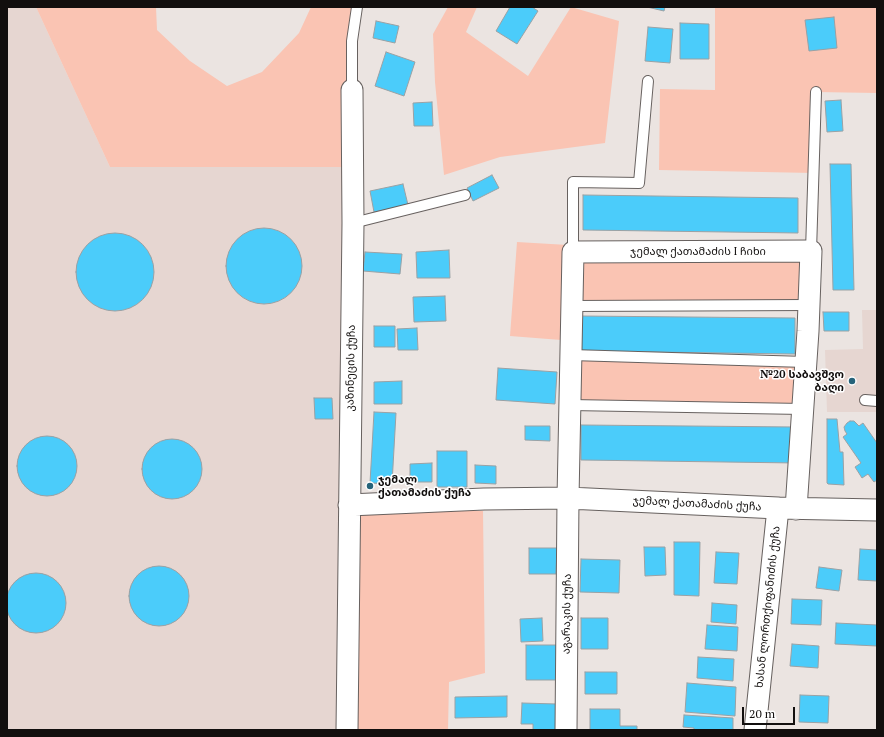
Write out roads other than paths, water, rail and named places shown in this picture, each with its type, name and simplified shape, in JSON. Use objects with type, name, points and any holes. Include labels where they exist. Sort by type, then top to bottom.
[{"type":"street","name":"კაზინეცის ქუჩა","points":[[347,730],[353,223],[352,90]]},
{"type":"street","name":"ჯემალ ქათამაძის I ჩიხი","points":[[573,252],[811,251]]},
{"type":"street","points":[[787,509],[803,409],[811,251]]},
{"type":"street","points":[[568,498],[573,252]]},
{"type":"street","name":"ჯემალ ქათამაძის ქუჩა","points":[[349,505],[484,499],[568,498],[787,509],[877,510]]},
{"type":"street","name":"აგარაკის ქუჩა","points":[[566,730],[568,498]]},
{"type":"street","name":"ხასან ლორთქიფანიძის ქუჩა","points":[[755,730],[787,509]]},
{"type":"lane","name":"კაზინეცის ქუჩა","points":[[352,90],[352,41],[357,7]]},
{"type":"lane","points":[[573,252],[574,182],[639,183],[648,81]]},
{"type":"lane","points":[[811,251],[816,92]]},
{"type":"lane","points":[[353,223],[465,195]]},
{"type":"lane","points":[[572,306],[809,305]]},
{"type":"lane","points":[[571,355],[806,362]]},
{"type":"lane","points":[[865,400],[877,401]]},
{"type":"lane","points":[[570,405],[803,409]]},
{"type":"place","name":"№20 საბავშვო ბაღი","points":[[852,381]]},
{"type":"place","name":"ჯემალ ქათამაძის ქუჩა","points":[[370,486]]}]
